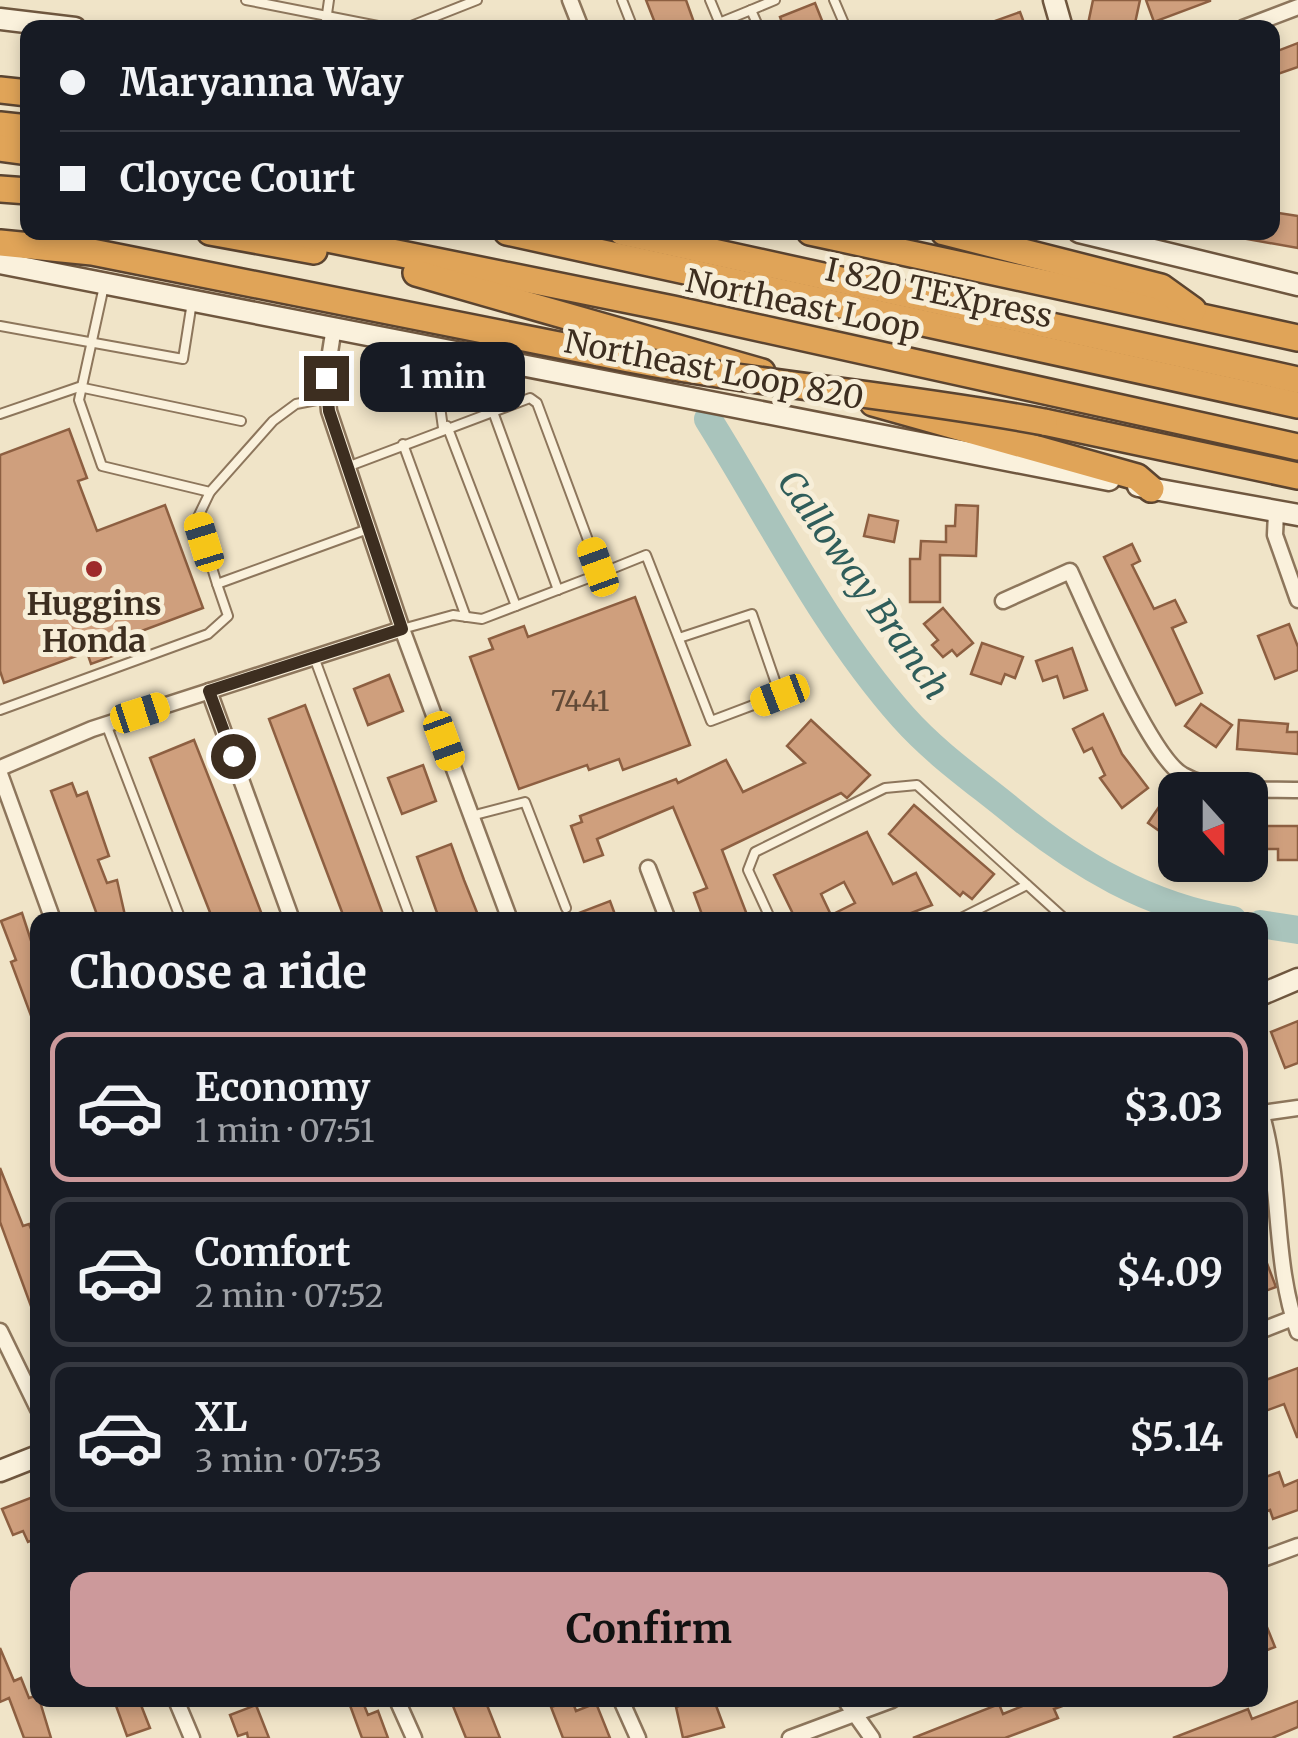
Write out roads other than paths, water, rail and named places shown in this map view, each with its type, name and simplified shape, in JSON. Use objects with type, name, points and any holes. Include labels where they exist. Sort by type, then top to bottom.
[{"type":"highway","points":[[254,240],[382,263],[1137,477],[1151,489]]},
{"type":"highway","name":"Northeast Loop","points":[[332,240],[692,313],[1298,447]]},
{"type":"highway","name":"I 820 TEXpress","points":[[543,240],[1298,406]]},
{"type":"highway","name":"I 820 TEXpress","points":[[659,240],[1298,380]]},
{"type":"highway","points":[[847,240],[1298,338]]},
{"type":"highway","points":[[976,240],[1162,287],[1201,316]]},
{"type":"highway","points":[[0,243],[92,252],[717,378],[952,404],[1298,476]]},
{"type":"main road","points":[[1124,240],[1298,285]]},
{"type":"main road","name":"Northeast Loop 820","points":[[0,263],[609,378],[1151,489],[1298,515]]},
{"type":"main road","points":[[1268,992],[1298,980]]},
{"type":"main road","points":[[0,1470],[30,1459]]},
{"type":"street","points":[[1264,20],[1298,7]]},
{"type":"street","points":[[334,327],[327,398],[347,467],[402,629],[507,912]]},
{"type":"street","points":[[1276,512],[1280,553],[1298,600]]},
{"type":"street","points":[[1004,601],[1070,571],[1126,694],[1179,774],[1208,784],[1298,790]]},
{"type":"street","points":[[50,912],[0,771],[106,724],[402,629]]},
{"type":"street","points":[[209,691],[289,912]]},
{"type":"street","points":[[648,868],[665,912]]},
{"type":"street","points":[[1268,1110],[1298,1108]]},
{"type":"street","points":[[1268,1140],[1274,1164],[1280,1246],[1296,1325],[1268,1330]]},
{"type":"street","points":[[0,1331],[30,1393]]},
{"type":"street","points":[[1268,1557],[1298,1546]]},
{"type":"street","points":[[179,1707],[192,1738]]},
{"type":"street","points":[[400,1707],[414,1738]]},
{"type":"street","points":[[624,1707],[638,1738]]},
{"type":"street","points":[[851,1707],[872,1738]]},
{"type":"street","points":[[790,1738],[871,1707]]},
{"type":"lane","points":[[246,0],[349,20]]},
{"type":"lane","points":[[327,20],[329,0]]},
{"type":"lane","points":[[426,20],[477,0]]},
{"type":"lane","points":[[730,20],[776,0]]},
{"type":"lane","points":[[751,10],[755,20]]},
{"type":"lane","points":[[106,282],[88,343],[79,400],[102,466],[210,492]]},
{"type":"lane","points":[[0,326],[183,359],[193,298]]},
{"type":"lane","points":[[431,345],[445,427],[516,606]]},
{"type":"lane","points":[[0,414],[80,387],[241,420]]},
{"type":"lane","points":[[0,710],[208,634],[228,616],[197,519],[210,492],[273,421],[296,404],[327,398]]},
{"type":"lane","points":[[347,467],[492,409],[530,398],[537,403],[598,567],[594,576]]},
{"type":"lane","points":[[492,409],[558,590]]},
{"type":"lane","points":[[403,444],[466,616]]},
{"type":"lane","points":[[217,584],[368,529]]},
{"type":"lane","points":[[402,629],[453,614],[482,619],[646,555],[711,720],[780,695],[752,614],[679,638]]},
{"type":"lane","points":[[314,658],[409,912]]},
{"type":"lane","points":[[106,724],[178,912]]},
{"type":"lane","points":[[767,912],[748,870],[755,852],[892,786],[917,785],[1057,912]]},
{"type":"lane","points":[[472,816],[525,802],[566,908]]},
{"type":"lane","points":[[973,912],[1027,886]]},
{"type":"waterway","name":"Calloway Branch","points":[[708,419],[848,647],[903,717],[956,766],[1062,849],[1115,881],[1195,912]]},
{"type":"waterway","name":"Calloway Branch","points":[[1268,925],[1298,930]]},
{"type":"place","name":"Huggins Honda","points":[[94,569]]}]
